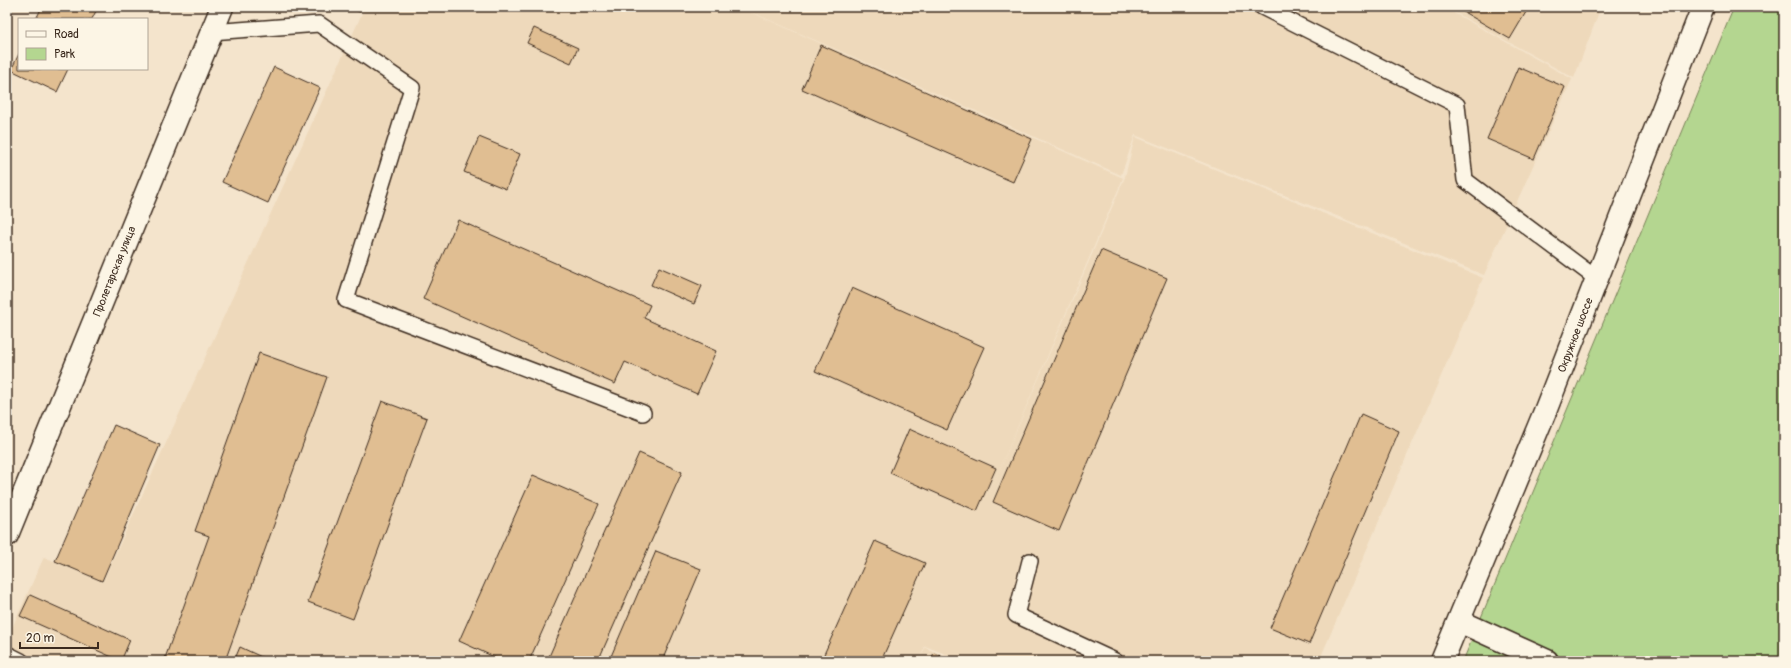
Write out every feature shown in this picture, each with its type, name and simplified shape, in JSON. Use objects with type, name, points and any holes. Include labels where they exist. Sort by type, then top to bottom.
[{"type":"street","name":"Пролетарская улица","points":[[7,535],[222,7]]},
{"type":"street","name":"Окружное шоссе","points":[[1442,661],[1597,280],[1702,7]]},
{"type":"street","points":[[1459,621],[1547,661]]},
{"type":"lane","points":[[1262,7],[1457,104],[1465,180],[1597,280]]},
{"type":"lane","points":[[211,32],[319,24],[412,88],[346,300],[643,412]]},
{"type":"lane","points":[[1030,561],[1016,615],[1115,661]]},
{"type":"lane","points":[[7,654],[21,661]]},
{"type":"shaded area","points":[[365,7],[750,7],[748,11],[1123,178],[985,504],[1125,177],[1135,137],[1483,278],[1319,661],[963,661],[925,646],[919,661],[7,661],[7,639],[44,557],[103,581]]},
{"type":"shaded area","points":[[751,7],[1443,7],[1572,79],[1484,275],[1135,135],[1121,175],[749,11]]},
{"type":"shaded area","points":[[1445,7],[1601,7],[1574,78]]},
{"type":"shaded area","points":[[925,648],[958,661],[919,661]]},
{"type":"green space","points":[[1734,7],[1784,7],[1784,661],[1463,661]]},
{"type":"building","points":[[42,7],[98,7],[92,18],[36,18]]},
{"type":"building","points":[[348,7],[362,7],[360,12]]},
{"type":"building","points":[[1455,7],[1529,7],[1510,39]]},
{"type":"building","points":[[534,28],[578,48],[571,63],[527,43]]},
{"type":"building","points":[[821,45],[1032,139],[1013,182],[802,89]]},
{"type":"building","points":[[18,56],[18,70],[68,70],[57,92],[11,70]]},
{"type":"building","points":[[274,67],[320,88],[268,203],[222,182]]},
{"type":"building","points":[[1518,67],[1565,87],[1534,159],[1487,139]]},
{"type":"building","points":[[479,137],[520,154],[506,189],[464,172]]},
{"type":"building","points":[[458,220],[650,305],[644,318],[716,351],[697,394],[625,362],[615,384],[423,299]]},
{"type":"building","points":[[1101,250],[1167,278],[1059,531],[993,502]]},
{"type":"building","points":[[659,267],[702,286],[694,304],[651,285]]},
{"type":"building","points":[[852,288],[984,347],[947,430],[815,371]]},
{"type":"building","points":[[259,353],[327,377],[225,661],[164,661],[209,536],[195,531]]},
{"type":"building","points":[[382,401],[427,418],[353,619],[308,602]]},
{"type":"building","points":[[1361,414],[1399,431],[1309,644],[1270,628]]},
{"type":"building","points":[[114,425],[160,445],[102,581],[55,561]]},
{"type":"building","points":[[909,429],[996,468],[977,511],[890,473]]},
{"type":"building","points":[[639,453],[682,472],[598,661],[547,661]]},
{"type":"building","points":[[533,475],[599,504],[529,661],[503,661],[459,641]]},
{"type":"building","points":[[875,541],[925,563],[881,661],[821,661]]},
{"type":"building","points":[[656,551],[701,569],[662,661],[609,661]]},
{"type":"building","points":[[30,595],[130,640],[121,661],[20,616]]},
{"type":"building","points":[[240,647],[270,661],[234,661]]},
{"type":"building","points":[[934,653],[951,661],[930,661]]}]
